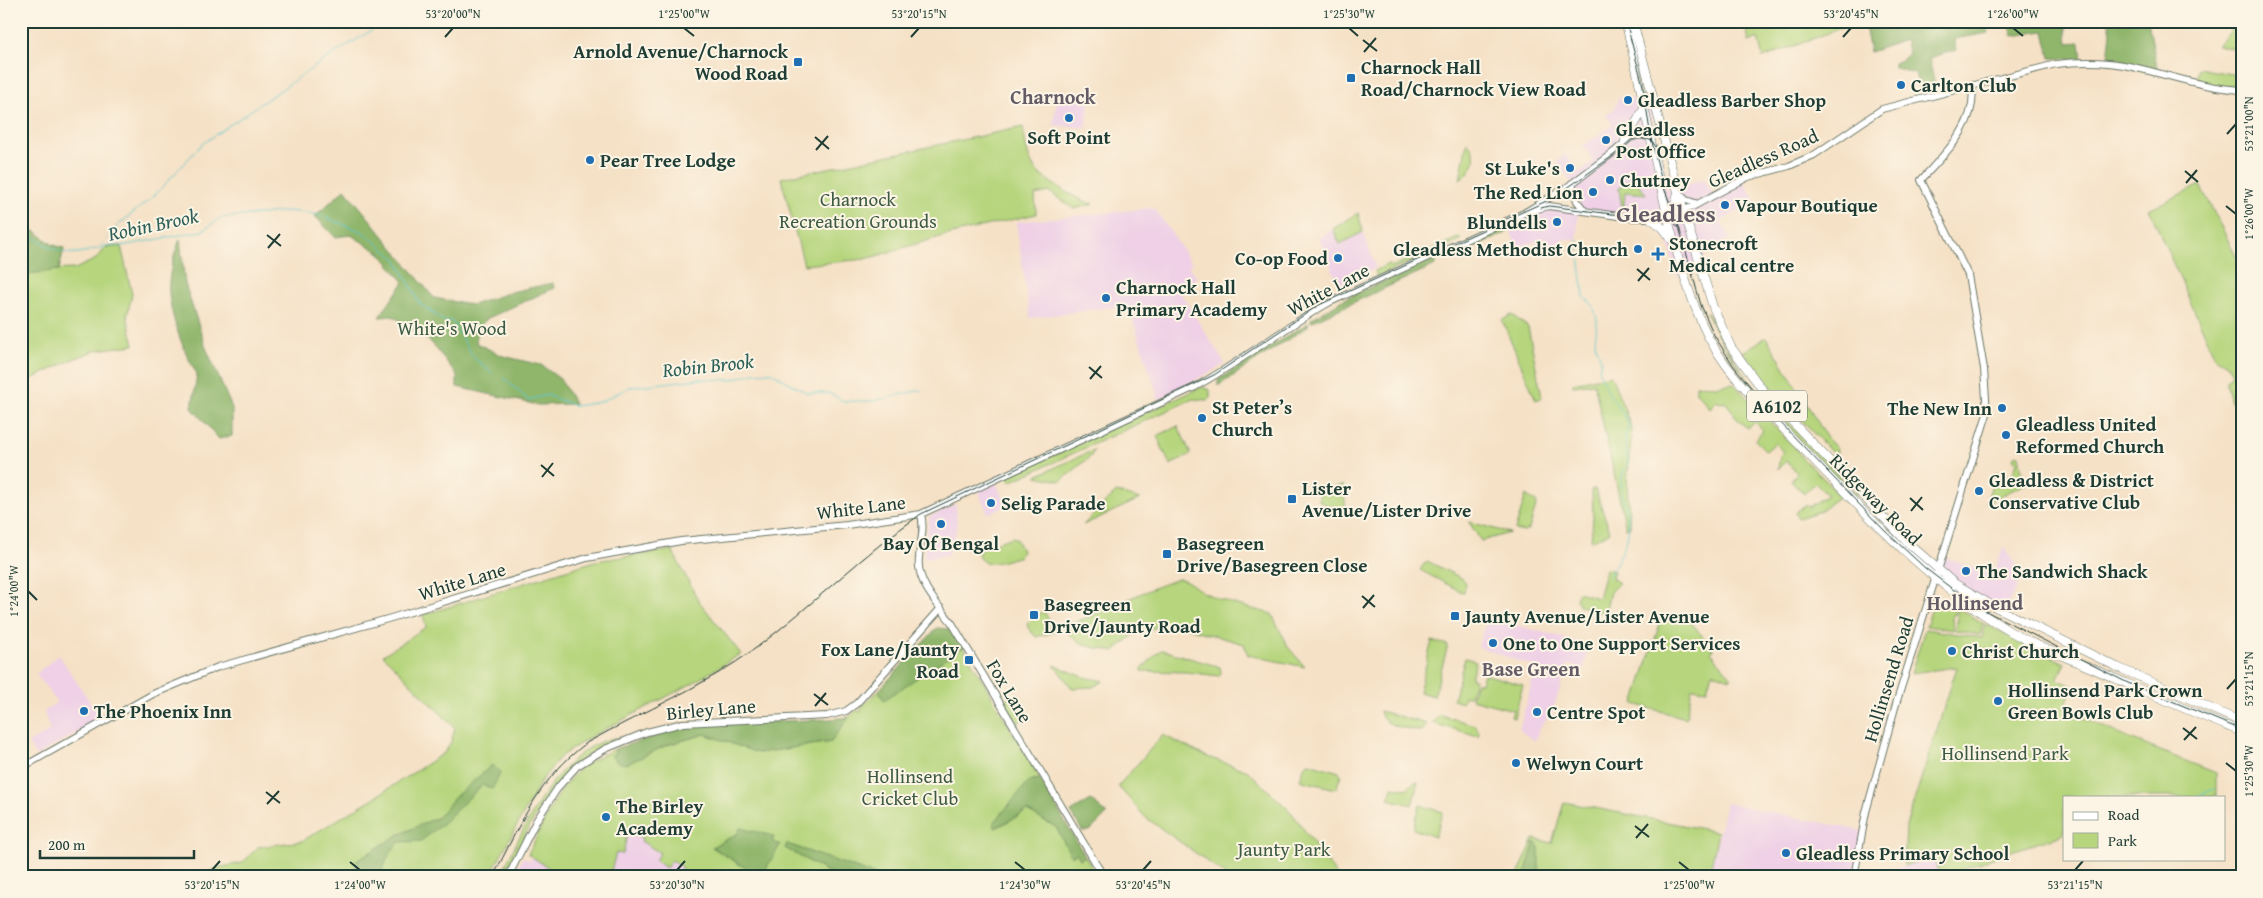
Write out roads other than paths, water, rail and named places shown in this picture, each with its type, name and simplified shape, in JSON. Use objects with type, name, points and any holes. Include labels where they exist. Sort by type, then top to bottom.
[{"type":"highway","name":"A6102","points":[[1625,21],[1645,107],[1649,137]]},
{"type":"highway","name":"Ridgeway Road","points":[[1632,21],[1678,192],[1713,308],[1738,359],[1780,410],[1906,540],[1938,570],[1973,595],[2150,683],[2242,722]]},
{"type":"highway","points":[[1625,141],[1645,107]]},
{"type":"highway","points":[[1649,137],[1659,142],[1666,149]]},
{"type":"highway","name":"Ridgeway Road","points":[[1649,137],[1677,247],[1703,326],[1735,376],[1895,544],[1935,579],[2004,628],[2048,651],[2242,732]]},
{"type":"highway","points":[[1668,214],[1675,205],[1678,192]]},
{"type":"highway","points":[[1650,218],[1660,225],[1677,247]]},
{"type":"main road","name":"Gleadless Road","points":[[1522,214],[1549,206],[1619,217],[1650,218],[1684,210],[1748,177],[1789,166],[1809,158],[1882,109],[2053,64],[2093,62],[2132,67],[2190,83],[2242,90]]},
{"type":"main road","name":"Hollinsend Road","points":[[1854,877],[1866,812],[1877,771],[1935,579],[1983,431],[1987,404],[1968,275],[1921,180],[1962,133],[1973,98],[1972,85]]},
{"type":"main road","points":[[1625,141],[1638,135],[1649,137]]},
{"type":"main road","name":"White Lane","points":[[21,768],[153,694],[218,667],[391,618],[587,558],[681,541],[847,525],[921,514],[1195,386],[1237,364],[1305,316],[1330,302],[1522,214],[1572,183],[1614,152],[1625,141]]},
{"type":"main road","points":[[1572,183],[1577,201],[1585,211]]},
{"type":"main road","name":"Gleadless Road","points":[[1678,192],[1686,200],[1698,204]]},
{"type":"main road","name":"Fox Lane","points":[[921,514],[923,528],[918,566],[925,585],[952,623],[1104,877]]},
{"type":"main road","name":"Birley Lane","points":[[508,877],[547,803],[568,774],[585,760],[634,737],[683,723],[784,719],[836,715],[846,712],[857,703],[941,608]]},
{"type":"waterway","points":[[101,246],[118,225],[154,196],[202,144],[327,58],[372,30]]},
{"type":"waterway","name":"Robin Brook","points":[[21,237],[31,235],[47,246],[59,251],[78,253],[202,231],[221,218],[290,211],[319,215],[363,232],[396,259],[420,304],[444,321],[452,321],[474,358],[492,373]]},
{"type":"waterway","points":[[1577,239],[1584,297],[1593,305],[1597,320],[1595,343],[1601,360],[1599,371],[1607,390],[1629,423],[1625,439],[1628,464],[1621,480],[1628,533],[1623,550],[1609,576]]},
{"type":"waterway","name":"Robin Brook","points":[[504,378],[528,400],[547,395],[575,406],[600,402],[630,387],[698,379],[731,380],[754,373],[771,372],[807,393],[829,393],[843,401],[873,401],[921,390]]},
{"type":"waterway","points":[[2197,796],[2214,789]]},
{"type":"tram line","points":[[1626,21],[1643,86],[1651,138],[1663,186],[1677,220],[1701,305],[1714,335],[1733,365],[1774,416],[1885,531],[1925,568],[1951,588],[1984,610],[2128,683],[2242,730]]},
{"type":"tram line","points":[[493,877],[532,803],[556,771],[571,756],[588,742],[695,686],[736,662],[777,632],[879,546],[921,514],[1214,375],[1319,305],[1553,198],[1614,155],[1631,140],[1638,138],[1647,139],[1652,141],[1658,150]]},
{"type":"tram line","points":[[1541,208],[1549,206],[1620,215],[1664,216],[1672,220],[1680,229]]},
{"type":"place","name":"Arnold Avenue/Charnock Wood Road","points":[[798,62]]},
{"type":"place","name":"Charnock Hall Road/Charnock View Road","points":[[1351,78]]},
{"type":"place","name":"Carlton Club","points":[[1901,85]]},
{"type":"place","name":"Gleadless Barber Shop","points":[[1628,100]]},
{"type":"place","name":"Soft Point","points":[[1069,118]]},
{"type":"place","name":"Gleadless Post Office","points":[[1606,140]]},
{"type":"place","name":"Pear Tree Lodge","points":[[590,160]]},
{"type":"place","name":"St Luke's","points":[[1570,168]]},
{"type":"place","name":"Chutney","points":[[1610,180]]},
{"type":"place","name":"The Red Lion","points":[[1593,192]]},
{"type":"place","name":"Vapour Boutique","points":[[1725,205]]},
{"type":"place","name":"Blundells","points":[[1557,222]]},
{"type":"place","name":"Gleadless Methodist Church","points":[[1638,249]]},
{"type":"place","name":"Stonecroft Medical centre","points":[[1658,254]]},
{"type":"place","name":"Co-op Food","points":[[1338,258]]},
{"type":"place","name":"Charnock Hall Primary Academy","points":[[1106,298]]},
{"type":"place","name":"The New Inn","points":[[2002,408]]},
{"type":"place","name":"St Peter’s Church","points":[[1202,418]]},
{"type":"place","name":"Gleadless United Reformed Church","points":[[2006,435]]},
{"type":"place","name":"Gleadless & District Conservative Club","points":[[1979,491]]},
{"type":"place","name":"Lister Avenue/Lister Drive","points":[[1292,499]]},
{"type":"place","name":"Selig Parade","points":[[991,503]]},
{"type":"place","name":"Bay Of Bengal","points":[[941,524]]},
{"type":"place","name":"Basegreen Drive/Basegreen Close","points":[[1167,554]]},
{"type":"place","name":"The Sandwich Shack","points":[[1966,571]]},
{"type":"place","name":"Basegreen Drive/Jaunty Road","points":[[1034,615]]},
{"type":"place","name":"Jaunty Avenue/Lister Avenue","points":[[1455,616]]},
{"type":"place","name":"One to One Support Services","points":[[1493,643]]},
{"type":"place","name":"Christ Church","points":[[1952,651]]},
{"type":"place","name":"Fox Lane/Jaunty Road","points":[[969,660]]},
{"type":"place","name":"Hollinsend Park Crown Green Bowls Club","points":[[1998,701]]},
{"type":"place","name":"The Phoenix Inn","points":[[84,711]]},
{"type":"place","name":"Centre Spot","points":[[1537,712]]},
{"type":"place","name":"Welwyn Court","points":[[1516,763]]},
{"type":"place","name":"The Birley Academy","points":[[606,817]]},
{"type":"place","name":"Gleadless Primary School","points":[[1786,853]]},
{"type":"district","name":"Charnock","points":[[1053,96]]},
{"type":"district","name":"Gleadless","points":[[1666,213]]},
{"type":"district","name":"Hollinsend","points":[[1975,602]]},
{"type":"district","name":"Base Green","points":[[1531,668]]},
{"type":"park label","name":"Charnock Recreation Grounds","points":[[858,210]]},
{"type":"park label","name":"White's Wood","points":[[452,328]]},
{"type":"park label","name":"Hollinsend Park","points":[[2005,753]]},
{"type":"park label","name":"Hollinsend Cricket Club","points":[[910,787]]},
{"type":"park label","name":"Jaunty Park","points":[[1284,849]]}]
